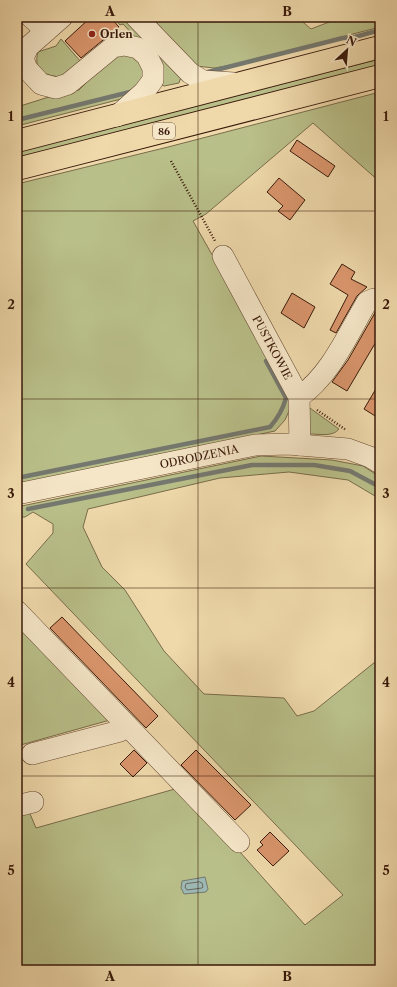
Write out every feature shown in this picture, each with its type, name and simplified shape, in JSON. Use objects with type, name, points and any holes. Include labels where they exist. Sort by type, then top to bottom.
[{"type":"main road","name":"86","points":[[17,141],[380,47]]},
{"type":"main road","name":"86","points":[[17,169],[380,76]]},
{"type":"street","points":[[31,17],[46,31]]},
{"type":"street","points":[[62,17],[28,48],[23,58],[27,69],[41,84],[56,88],[68,84],[113,47],[125,45],[138,48],[147,56],[153,68],[153,80],[144,92],[117,116]]},
{"type":"street","points":[[136,17],[190,73],[203,81],[240,84]]},
{"type":"street","name":"PUSTKOWIE","points":[[223,256],[301,395],[300,445]]},
{"type":"street","points":[[301,395],[310,390],[318,382],[367,302],[374,298],[380,300]]},
{"type":"street","name":"ODRODZENIA","points":[[17,494],[255,445],[300,445],[348,449],[370,457],[380,464]]},
{"type":"street","points":[[17,611],[239,842]]},
{"type":"street","points":[[32,754],[120,731],[126,726]]},
{"type":"path","points":[[171,161],[223,256]]},
{"type":"path","points":[[301,395],[310,404],[350,433]]},
{"type":"green space","points":[[113,17],[130,17],[181,77],[179,83],[164,86],[162,85],[162,82],[137,39],[123,24],[120,25]]},
{"type":"green space","points":[[151,17],[297,17],[311,29],[342,17],[380,17],[380,27],[233,65],[214,68],[196,66]]},
{"type":"green space","points":[[61,39],[81,62],[60,77],[49,75],[41,71],[37,64],[37,58],[38,52],[56,46]]},
{"type":"green space","points":[[122,55],[132,56],[138,61],[142,67],[144,75],[140,82],[125,98],[17,126],[17,107],[52,96],[79,90],[111,58]]},
{"type":"green space","points":[[380,59],[380,67],[17,160],[17,152],[58,140]]},
{"type":"green space","points":[[380,92],[380,182],[313,123],[206,214],[193,221],[294,400],[285,420],[275,431],[17,485],[17,184],[168,147]]},
{"type":"green space","points":[[307,406],[339,429],[330,434],[310,434]]},
{"type":"green space","points":[[261,456],[332,460],[363,466],[380,477],[380,499],[348,480],[289,472],[220,478],[88,509],[83,527],[102,567],[125,590],[164,651],[204,694],[284,698],[297,716],[314,711],[380,658],[380,970],[17,970],[17,783],[36,828],[182,787],[305,925],[343,895],[26,564],[53,533],[53,524],[33,512],[25,517],[17,517],[17,507]]},
{"type":"green space","points":[[17,622],[110,720],[17,746]]},
{"type":"water","points":[[205,877],[208,889],[206,892],[184,894],[181,888],[182,881]]},
{"type":"building","name":"Orlen","points":[[91,17],[110,17],[119,27],[81,58],[65,41]]},
{"type":"building","points":[[297,140],[335,166],[328,177],[290,151]]},
{"type":"building","points":[[279,178],[305,200],[290,220],[278,211],[283,206],[267,192]]},
{"type":"building","points":[[342,264],[355,272],[351,279],[367,287],[357,296],[336,333],[330,330],[348,295],[330,284]]},
{"type":"building","points":[[292,293],[315,307],[304,328],[281,313]]},
{"type":"building","points":[[376,311],[380,314],[380,335],[347,391],[332,382],[348,360]]},
{"type":"building","points":[[380,382],[380,419],[364,409]]},
{"type":"building","points":[[62,617],[158,716],[146,728],[50,628]]},
{"type":"building","points":[[134,750],[147,763],[133,777],[120,764]]},
{"type":"building","points":[[196,750],[251,805],[235,820],[181,765]]},
{"type":"building","points":[[270,832],[289,851],[273,866],[257,850],[263,845],[260,842]]},
{"type":"waterway","points":[[208,72],[380,30]]},
{"type":"waterway","points":[[17,120],[134,91]]},
{"type":"waterway","points":[[17,478],[270,427],[280,413],[286,398],[266,361]]},
{"type":"waterway","points":[[28,509],[252,465],[314,465],[350,471],[380,487]]},
{"type":"place","name":"Orlen","points":[[92,34]]}]
